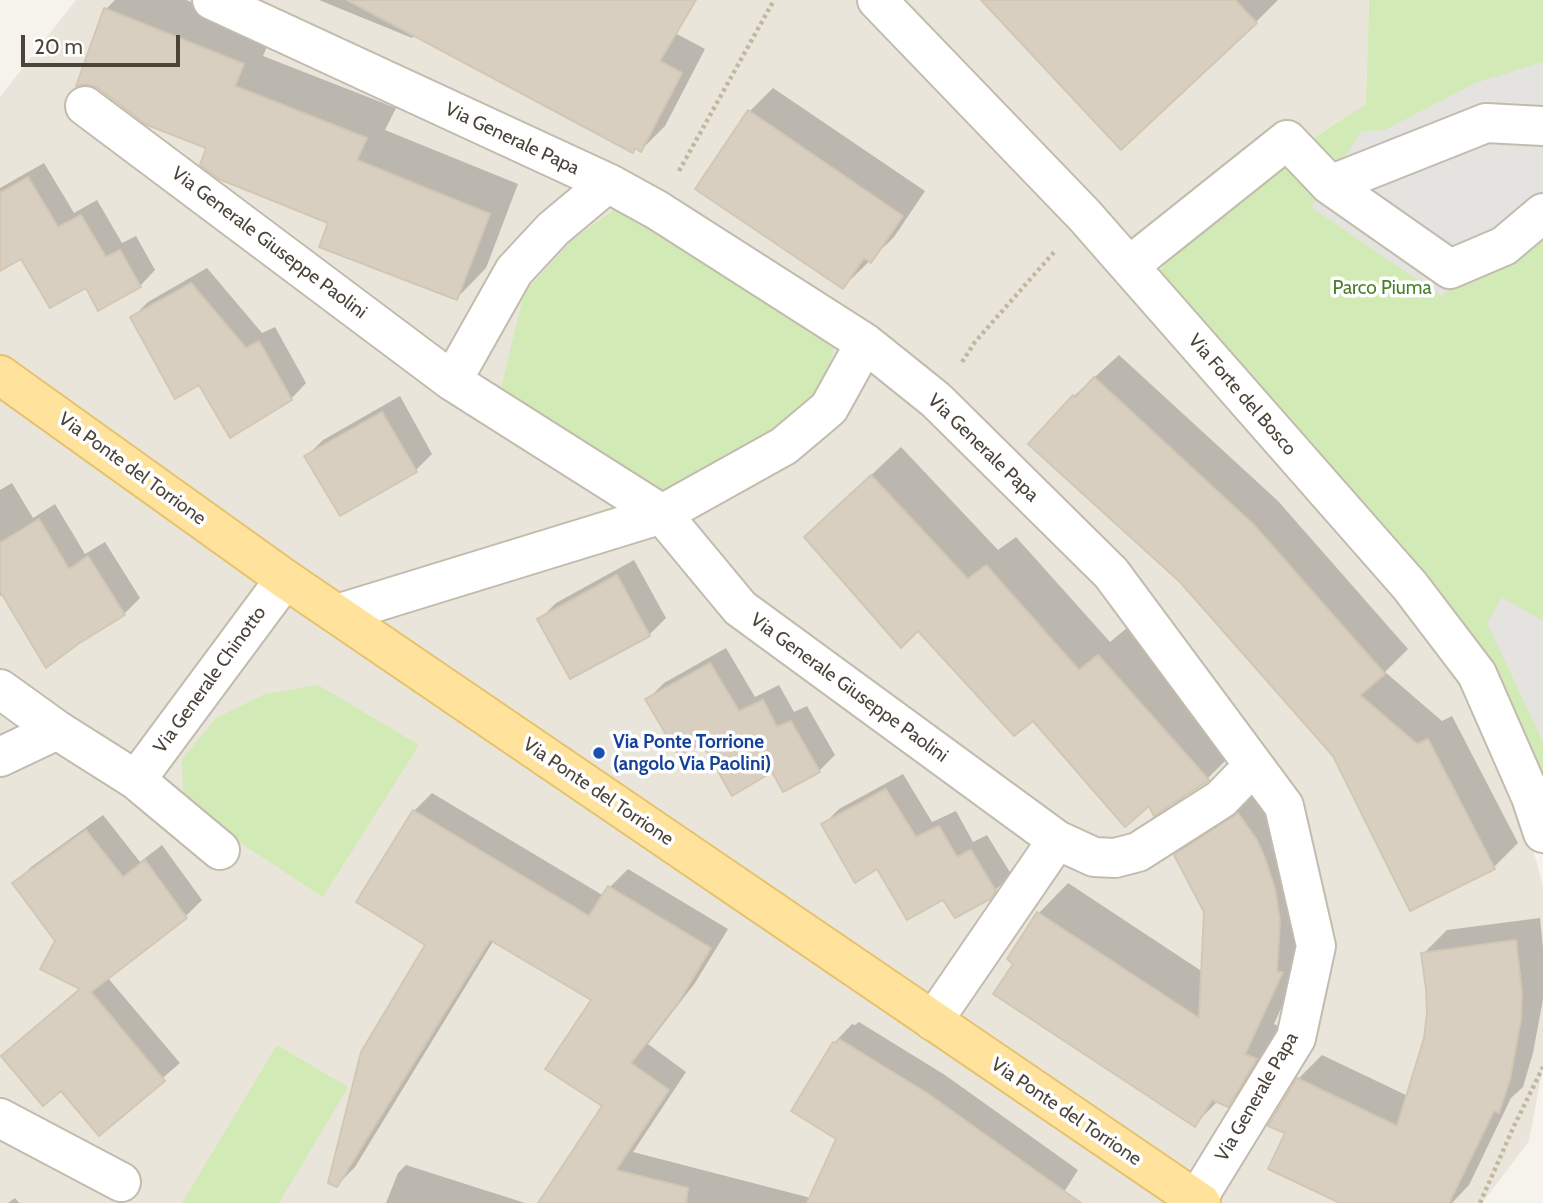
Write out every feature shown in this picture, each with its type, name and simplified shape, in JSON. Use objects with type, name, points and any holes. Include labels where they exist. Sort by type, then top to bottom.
[{"type":"main road","name":"Via Ponte del Torrione","points":[[0,375],[285,579],[1198,1202]]},
{"type":"street","name":"Via Generale Papa","points":[[212,0],[608,183],[657,211],[865,343],[936,400],[1111,573],[1284,806],[1316,946],[1296,1038],[1198,1202]]},
{"type":"street","name":"Via Forte del Bosco","points":[[877,0],[1085,216],[1410,586],[1477,674],[1531,797],[1543,833]]},
{"type":"street","name":"Via Generale Giuseppe Paolini","points":[[85,106],[452,381],[662,514],[740,608],[1057,840],[1094,857],[1115,858],[1139,852],[1221,799],[1253,766]]},
{"type":"street","points":[[1330,185],[1486,123],[1543,126]]},
{"type":"street","points":[[1129,266],[1287,140],[1330,185],[1450,269],[1504,246],[1543,213]]},
{"type":"street","points":[[452,381],[514,271],[553,229],[608,183]]},
{"type":"street","points":[[337,614],[662,514],[784,446],[829,408],[865,343]]},
{"type":"street","name":"Via Generale Chinotto","points":[[136,780],[285,579]]},
{"type":"street","points":[[0,689],[57,730],[136,780],[220,850]]},
{"type":"street","points":[[0,757],[57,730]]},
{"type":"street","points":[[933,1021],[1057,840]]},
{"type":"street","points":[[0,1118],[121,1182]]},
{"type":"path","points":[[657,211],[774,0]]},
{"type":"path","points":[[975,342],[1085,216]]},
{"type":"path","points":[[1480,1203],[1543,1068]]},
{"type":"shaded area","points":[[76,0],[1369,0],[1366,104],[1110,267],[1393,590],[1460,681],[1523,810],[1543,887],[1543,1066],[1529,1141],[1482,1203],[0,1203],[0,97]]},
{"type":"shaded area","points":[[1543,62],[1543,228],[1441,296],[1311,207],[1362,131],[1385,130],[1475,83]]},
{"type":"shaded area","points":[[1502,597],[1543,621],[1543,742],[1487,623]]},
{"type":"green space","name":"Parco Piuma","points":[[1369,0],[1543,0],[1543,807],[1485,664],[1152,277],[1274,160],[1366,104]]},
{"type":"green space","points":[[622,204],[835,343],[823,395],[783,428],[665,493],[501,388],[524,293],[571,241]]},
{"type":"green space","points":[[318,685],[419,745],[323,897],[184,806],[182,759],[216,718],[265,694]]},
{"type":"green space","points":[[277,1045],[348,1087],[279,1203],[182,1203]]},
{"type":"building","points":[[347,0],[696,0],[660,61],[682,73],[641,152],[635,148],[633,153]]},
{"type":"building","points":[[981,0],[1235,0],[1257,23],[1121,150]]},
{"type":"building","points":[[104,8],[244,64],[235,86],[367,138],[357,160],[490,214],[457,300],[319,247],[328,223],[219,179],[200,165],[206,148],[147,125],[98,88],[87,84],[76,86]]},
{"type":"building","points":[[748,110],[903,216],[871,263],[864,258],[843,289],[695,189]]},
{"type":"building","points":[[28,177],[58,227],[81,215],[106,257],[120,250],[141,287],[98,311],[86,288],[50,308],[21,259],[0,271],[0,193]]},
{"type":"building","points":[[191,283],[246,348],[259,341],[292,400],[230,438],[199,385],[175,399],[130,317]]},
{"type":"building","points":[[1094,377],[1254,525],[1385,674],[1360,695],[1417,744],[1428,739],[1495,869],[1410,911],[1333,756],[1180,582],[1028,444],[1073,395],[1076,397]]},
{"type":"building","points":[[382,412],[417,472],[340,516],[304,456]]},
{"type":"building","points":[[871,475],[968,579],[986,565],[1079,670],[1098,655],[1209,780],[1154,816],[1149,806],[1125,827],[1033,721],[1014,736],[918,631],[901,648],[804,537]]},
{"type":"building","points":[[39,519],[69,569],[88,556],[125,615],[78,644],[46,668],[0,591],[0,543]]},
{"type":"building","points":[[617,575],[650,636],[570,679],[537,619]]},
{"type":"building","points":[[710,663],[739,711],[763,700],[777,727],[791,721],[820,772],[783,792],[772,772],[732,796],[702,743],[679,756],[645,699]]},
{"type":"building","points":[[886,789],[916,837],[939,826],[957,857],[971,850],[996,891],[990,899],[955,918],[943,900],[907,920],[877,869],[855,883],[821,824]]},
{"type":"building","points":[[413,810],[589,916],[608,886],[711,948],[678,1003],[631,1063],[669,1090],[616,1170],[688,1188],[686,1203],[538,1203],[602,1106],[545,1069],[591,1000],[490,940],[337,1187],[328,1183],[361,1052],[425,945],[356,902]]},
{"type":"building","points":[[1238,813],[1257,840],[1275,889],[1280,921],[1277,972],[1283,972],[1245,1054],[1257,1059],[1228,1107],[1212,1100],[1195,1127],[993,994],[1013,964],[1007,959],[1037,912],[1199,1018],[1204,912],[1174,855]]},
{"type":"building","points":[[86,830],[123,877],[145,860],[187,918],[91,992],[165,1081],[99,1136],[61,1091],[43,1106],[1,1056],[80,989],[40,969],[55,941],[12,883]]},
{"type":"building","points":[[1516,940],[1522,992],[1521,1019],[1510,1079],[1499,1113],[1494,1111],[1449,1203],[1340,1203],[1268,1169],[1285,1133],[1268,1126],[1297,1078],[1397,1126],[1424,1038],[1427,1013],[1421,953]]},
{"type":"building","points":[[839,1039],[927,1093],[1081,1203],[807,1203],[836,1139],[791,1111],[833,1042],[836,1043]]},
{"type":"place","name":"Via Ponte Torrione (angolo Via Paolini)","points":[[599,753]]}]
